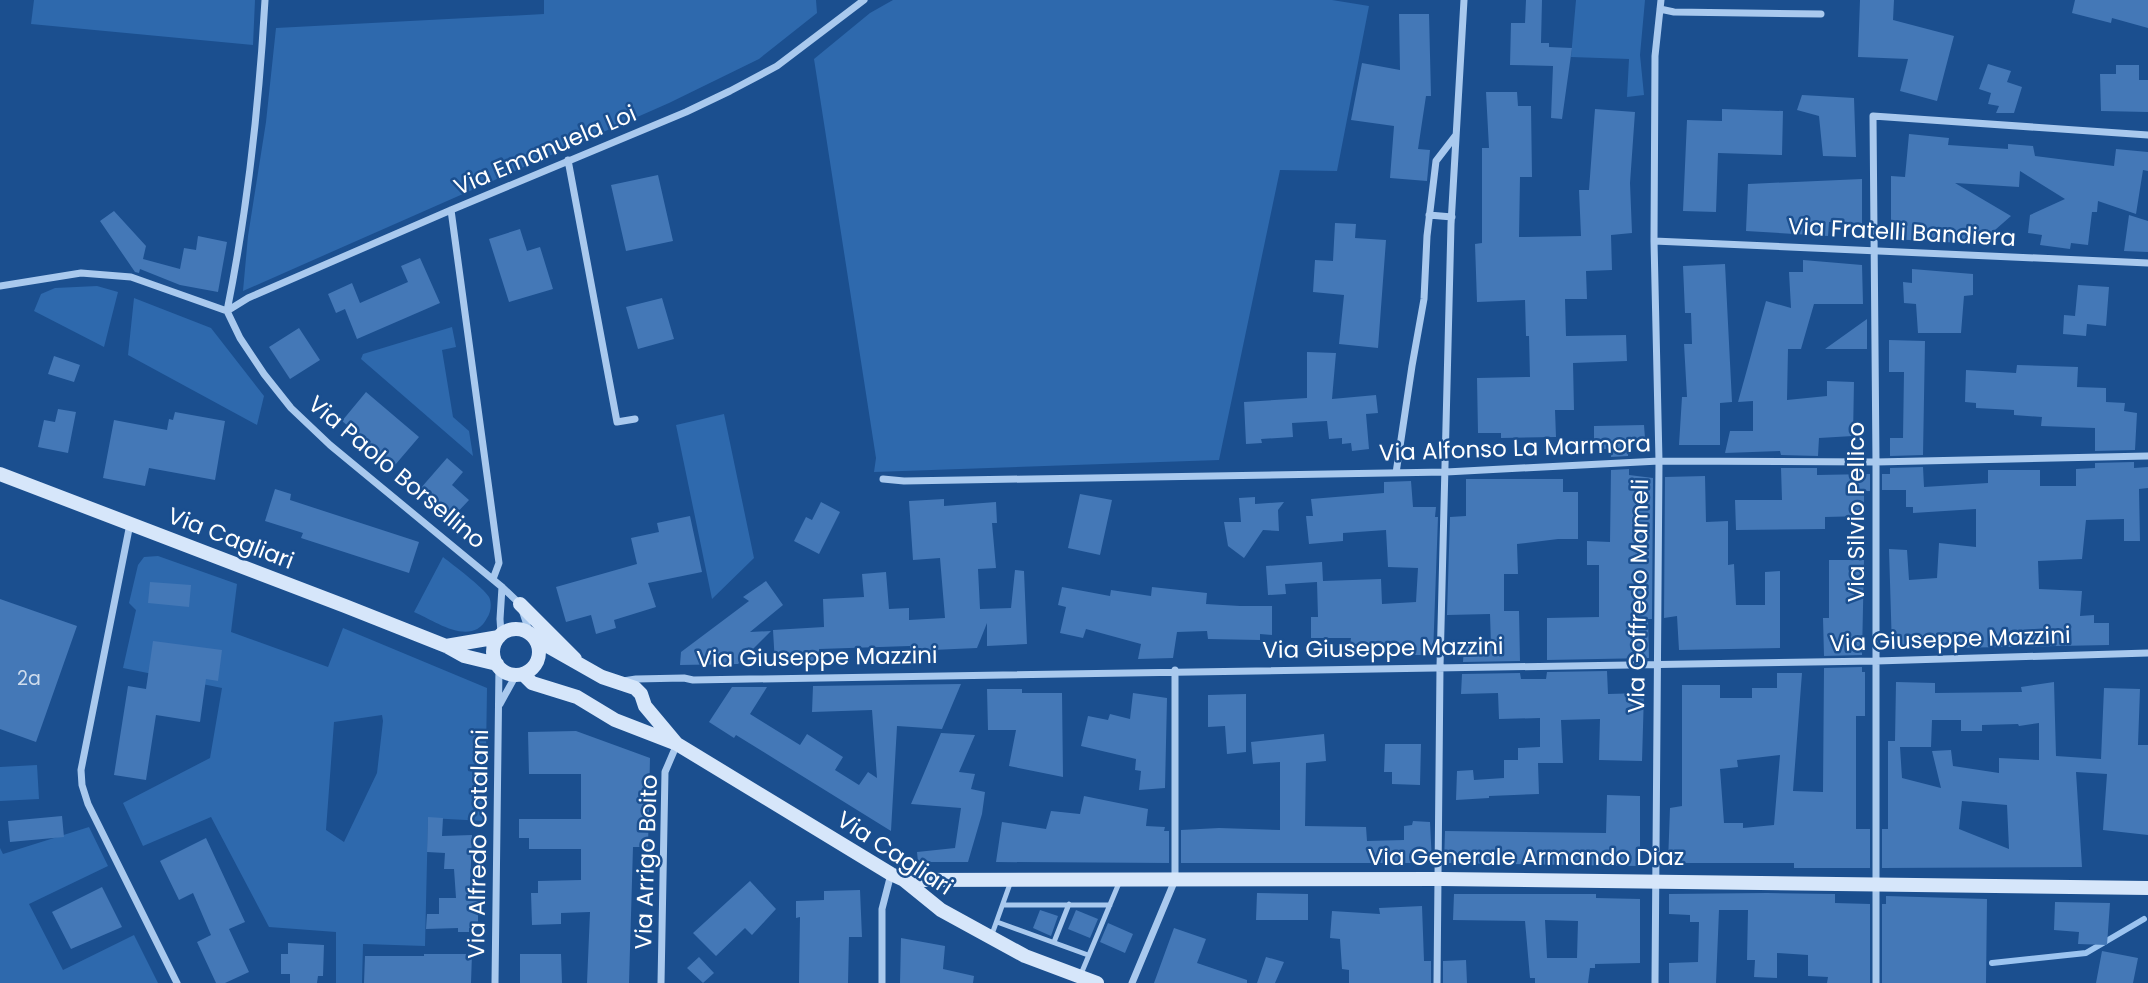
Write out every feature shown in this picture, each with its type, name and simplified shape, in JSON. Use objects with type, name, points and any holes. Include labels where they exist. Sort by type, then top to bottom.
[{"type":"street","points":[[0,286],[81,273],[131,277],[227,311],[248,198],[265,0]]},
{"type":"street","name":"Via Emanuela Loi","points":[[227,311],[248,298],[451,210],[687,112],[777,66],[864,0]]},
{"type":"street","points":[[1437,983],[1440,667],[1451,217],[1464,0]]},
{"type":"street","name":"Via Goffredo Mameli","points":[[1656,983],[1659,461],[1654,241],[1655,57],[1661,0]]},
{"type":"street","points":[[1660,9],[1674,12],[1821,14]]},
{"type":"street","name":"Via Silvio Pellico","points":[[1876,983],[1876,462],[1872,116],[2148,135]]},
{"type":"street","points":[[1396,473],[1424,299],[1429,215],[1436,161],[1456,135]]},
{"type":"street","points":[[568,160],[617,422],[635,419]]},
{"type":"street","points":[[451,210],[499,563],[493,579]]},
{"type":"street","points":[[1429,215],[1451,217]]},
{"type":"street","name":"Via Fratelli Bandiera","points":[[1654,241],[2148,263]]},
{"type":"street","name":"Via Paolo Borsellino","points":[[227,311],[240,338],[291,408],[330,445],[520,604],[532,636]]},
{"type":"street","name":"Via Alfonso La Marmora","points":[[883,480],[1396,473],[1659,461],[1876,462],[2148,456]]},
{"type":"street","name":"Via Cagliari","points":[[0,474],[446,646],[464,656],[498,665]]},
{"type":"street","points":[[130,523],[81,770],[82,785],[88,804],[177,983]]},
{"type":"street","points":[[502,587],[500,636],[493,649],[498,665],[508,673],[519,674]]},
{"type":"street","points":[[520,604],[578,663]]},
{"type":"street","points":[[446,646],[500,636],[518,629],[532,636],[539,652],[538,659],[534,666],[519,674],[499,705]]},
{"type":"street","name":"Via Cagliari","points":[[532,636],[603,677],[635,688],[641,694],[645,706],[677,744]]},
{"type":"street","name":"Via Giuseppe Mazzini","points":[[620,682],[636,678],[702,680],[1175,670],[1876,661],[2148,653]]},
{"type":"street","name":"Via Alfredo Catalani","points":[[495,983],[498,665]]},
{"type":"street","points":[[1132,983],[1175,880],[1175,670]]},
{"type":"street","name":"Via Cagliari","points":[[519,674],[532,683],[577,697],[615,720],[677,744],[897,877],[942,910],[1025,956],[1097,983]]},
{"type":"street","points":[[628,724],[639,720],[645,706]]},
{"type":"street","name":"Via Arrigo Boito","points":[[662,983],[665,772],[677,744]]},
{"type":"street","points":[[882,983],[882,909],[897,877]]},
{"type":"street","name":"Via Generale Armando Diaz","points":[[897,877],[1011,880],[1440,878],[2148,888]]},
{"type":"lane","points":[[992,937],[1011,880]]},
{"type":"lane","points":[[1080,977],[1120,880]]},
{"type":"lane","points":[[1054,942],[1069,904]]},
{"type":"lane","points":[[1003,905],[1110,905]]},
{"type":"lane","points":[[997,922],[1088,956]]},
{"type":"shaded area","points":[[34,0],[255,0],[253,45],[31,24]]},
{"type":"shaded area","points":[[544,0],[816,0],[817,13],[759,59],[669,103],[243,291],[276,28],[544,14]]},
{"type":"shaded area","points":[[893,0],[1332,0],[1369,6],[1337,171],[1280,170],[1219,460],[874,472],[876,458],[814,59],[870,13]]},
{"type":"shaded area","points":[[1576,0],[1645,0],[1640,55],[1644,95],[1627,97],[1629,59],[1571,57]]},
{"type":"shaded area","points":[[97,286],[118,292],[104,347],[34,311],[41,294],[55,288]]},
{"type":"shaded area","points":[[134,298],[211,328],[264,396],[257,425],[128,355]]},
{"type":"shaded area","points":[[452,327],[456,347],[442,350],[453,417],[469,431],[473,456],[361,359],[363,354]]},
{"type":"shaded area","points":[[724,414],[754,558],[712,599],[676,425]]},
{"type":"shaded area","points":[[158,556],[237,584],[231,632],[328,667],[343,628],[487,688],[485,821],[428,818],[425,946],[363,944],[362,983],[336,983],[336,932],[269,927],[211,817],[143,846],[123,803],[210,758],[222,688],[123,668],[136,610],[129,603],[138,565],[144,557]],"holes":[[[382,715],[377,773],[344,842],[326,830],[334,722]]]},
{"type":"shaded area","points":[[443,557],[489,597],[491,605],[488,616],[480,627],[472,631],[453,630],[414,612]]},
{"type":"shaded area","points":[[37,765],[39,799],[0,801],[0,767]]},
{"type":"shaded area","points":[[89,827],[108,866],[29,904],[63,970],[134,935],[158,983],[0,983],[0,848],[3,854]]},
{"type":"building","points":[[1526,0],[1542,0],[1541,43],[1549,43],[1549,47],[1572,48],[1562,119],[1551,118],[1553,66],[1510,65],[1511,23],[1525,23]]},
{"type":"building","points":[[1860,0],[1894,0],[1893,20],[1954,36],[1937,101],[1900,91],[1908,59],[1858,57]]},
{"type":"building","points":[[2075,0],[2148,0],[2148,28],[2112,18],[2111,23],[2072,13]]},
{"type":"building","points":[[1399,14],[1429,14],[1431,96],[1426,96],[1418,149],[1430,150],[1427,181],[1390,178],[1394,126],[1351,120],[1362,63],[1400,70]]},
{"type":"building","points":[[1988,64],[2011,71],[2007,82],[2022,87],[2014,113],[1996,113],[1999,106],[1988,104],[1991,93],[1979,89]]},
{"type":"building","points":[[2116,65],[2139,65],[2139,80],[2148,80],[2148,112],[2101,111],[2100,74],[2116,74]]},
{"type":"building","points":[[1486,92],[1517,92],[1518,106],[1531,106],[1532,177],[1520,177],[1519,237],[1581,236],[1579,190],[1589,190],[1595,109],[1635,112],[1630,183],[1632,233],[1611,235],[1612,270],[1586,271],[1587,299],[1565,299],[1566,336],[1626,335],[1627,361],[1573,363],[1574,410],[1555,410],[1556,437],[1501,438],[1501,433],[1478,433],[1477,378],[1530,377],[1525,300],[1477,302],[1475,244],[1482,243],[1482,148],[1489,148]]},
{"type":"building","points":[[1802,95],[1854,98],[1856,157],[1823,156],[1819,116],[1797,110]]},
{"type":"building","points":[[1722,109],[1783,111],[1782,155],[1718,153],[1716,212],[1683,211],[1687,120],[1722,121]]},
{"type":"building","points":[[1909,134],[1949,138],[1948,145],[2008,149],[2008,144],[2033,146],[2035,156],[2114,166],[2116,149],[2148,152],[2148,171],[2143,170],[2136,214],[2098,201],[2097,212],[2092,212],[2088,245],[2071,243],[2070,249],[2040,245],[2042,235],[2028,233],[2030,215],[2065,199],[2020,171],[2019,187],[1955,183],[2011,216],[1979,244],[1891,239],[1891,176],[1905,177]]},
{"type":"building","points":[[658,175],[673,241],[626,251],[611,185]]},
{"type":"building","points":[[1862,179],[1862,223],[1829,222],[1828,236],[1746,231],[1748,184]]},
{"type":"building","points":[[114,211],[146,246],[143,259],[180,269],[184,248],[196,250],[198,236],[227,242],[218,292],[180,285],[140,269],[139,273],[135,272],[100,221]]},
{"type":"building","points":[[2129,215],[2148,221],[2148,252],[2124,251]]},
{"type":"building","points":[[1335,223],[1356,224],[1355,238],[1386,240],[1378,348],[1339,344],[1344,295],[1313,292],[1315,260],[1333,261]]},
{"type":"building","points":[[520,229],[527,251],[540,247],[553,289],[509,302],[489,239]]},
{"type":"building","points":[[420,258],[440,303],[357,339],[345,309],[336,313],[328,294],[352,283],[360,303],[408,282],[401,266]]},
{"type":"building","points":[[1803,260],[1862,265],[1863,304],[1814,304],[1801,349],[1788,349],[1787,400],[1827,396],[1827,381],[1854,382],[1853,436],[1819,438],[1818,456],[1781,455],[1780,451],[1725,453],[1730,431],[1753,431],[1753,401],[1738,402],[1766,301],[1791,308],[1789,272],[1803,272]]},
{"type":"building","points":[[1725,264],[1732,402],[1720,403],[1720,445],[1679,445],[1682,397],[1687,397],[1684,344],[1692,344],[1691,313],[1685,313],[1683,266]]},
{"type":"building","points":[[1912,269],[1973,274],[1973,295],[1964,296],[1961,333],[1918,333],[1916,304],[1904,303],[1903,282],[1912,283]]},
{"type":"building","points":[[2078,285],[2109,287],[2106,326],[2087,324],[2086,336],[2063,334],[2064,315],[2075,316]]},
{"type":"building","points":[[662,298],[674,339],[638,349],[626,307]]},
{"type":"building","points":[[1867,319],[1867,349],[1825,349]]},
{"type":"building","points":[[299,328],[320,360],[290,379],[269,347]]},
{"type":"building","points":[[1889,340],[1925,341],[1923,455],[1890,456],[1890,438],[1903,438],[1904,372],[1889,372]]},
{"type":"building","points":[[1307,352],[1336,353],[1332,399],[1376,395],[1378,413],[1366,414],[1369,449],[1352,451],[1351,443],[1342,444],[1342,438],[1329,439],[1327,421],[1292,423],[1293,437],[1261,439],[1262,443],[1246,444],[1244,402],[1307,398]]},
{"type":"building","points":[[54,356],[80,365],[74,382],[48,374]]},
{"type":"building","points":[[2017,365],[2078,367],[2077,387],[2106,388],[2106,402],[2125,403],[2124,411],[2137,413],[2135,450],[2095,451],[2095,428],[2041,426],[2042,417],[2014,415],[2014,410],[1976,408],[1976,403],[1965,402],[1966,370],[2016,373]]},
{"type":"building","points":[[366,392],[419,437],[395,465],[342,421]]},
{"type":"building","points":[[58,409],[76,412],[68,453],[38,447],[44,420],[55,422]]},
{"type":"building","points":[[175,412],[225,421],[215,480],[149,468],[145,486],[103,478],[114,420],[167,430],[169,419],[173,420]]},
{"type":"building","points":[[1644,425],[1645,438],[1628,439],[1628,456],[1611,457],[1611,449],[1603,449],[1603,441],[1594,441],[1594,426]]},
{"type":"building","points":[[447,458],[463,472],[452,485],[469,500],[453,517],[420,489]]},
{"type":"building","points":[[2134,462],[2134,468],[2148,467],[2148,488],[2139,489],[2140,541],[2124,541],[2124,519],[2086,520],[2082,559],[2038,561],[2039,589],[2082,591],[2080,616],[2094,615],[2094,623],[2109,623],[2109,645],[1892,649],[1889,549],[1907,550],[1909,580],[1937,578],[1939,543],[1976,547],[1976,509],[1913,513],[1913,507],[1906,507],[1906,490],[1882,490],[1882,474],[1890,474],[1890,468],[1923,467],[1924,487],[1988,483],[1988,470],[2040,470],[2040,486],[2076,486],[2076,469],[2095,468],[2095,463]]},
{"type":"building","points":[[1781,468],[1817,468],[1817,475],[1870,474],[1870,491],[1864,491],[1864,516],[1825,517],[1825,529],[1736,530],[1735,500],[1782,500]]},
{"type":"building","points":[[1629,469],[1629,475],[1653,478],[1652,619],[1648,619],[1649,658],[1547,660],[1547,618],[1599,617],[1599,565],[1587,565],[1587,541],[1610,542],[1611,470]]},
{"type":"building","points":[[1705,476],[1706,522],[1728,521],[1728,565],[1734,564],[1736,605],[1765,605],[1765,572],[1780,571],[1780,648],[1679,650],[1677,616],[1664,618],[1665,477]]},
{"type":"building","points":[[1466,479],[1563,479],[1563,492],[1578,492],[1578,539],[1517,544],[1518,574],[1504,574],[1504,611],[1519,611],[1520,661],[1463,662],[1464,646],[1491,646],[1490,614],[1447,615],[1450,517],[1466,516]]},
{"type":"building","points":[[1411,481],[1413,507],[1436,507],[1435,517],[1438,517],[1433,655],[1403,655],[1402,644],[1350,644],[1351,638],[1311,638],[1311,617],[1318,617],[1317,582],[1285,584],[1286,594],[1268,595],[1266,566],[1322,562],[1323,581],[1381,579],[1382,604],[1416,602],[1418,568],[1388,567],[1386,530],[1343,533],[1343,541],[1309,544],[1306,516],[1313,516],[1311,499],[1384,493],[1384,482]]},
{"type":"building","points":[[275,489],[291,494],[290,500],[419,542],[409,573],[301,538],[303,533],[265,521]]},
{"type":"building","points":[[1080,494],[1112,500],[1100,555],[1068,548]]},
{"type":"building","points":[[1255,497],[1255,504],[1284,502],[1278,510],[1279,531],[1263,530],[1244,558],[1228,546],[1224,522],[1241,522],[1239,498]]},
{"type":"building","points":[[944,499],[944,506],[996,502],[997,523],[992,523],[996,568],[978,569],[980,609],[1011,608],[1015,570],[1024,571],[1027,644],[987,646],[987,623],[977,648],[910,651],[910,646],[819,649],[820,661],[775,664],[773,630],[824,627],[823,599],[864,597],[862,574],[886,572],[889,609],[909,608],[909,620],[945,618],[940,558],[913,560],[909,501]]},
{"type":"building","points":[[821,502],[840,512],[819,554],[794,541],[806,517],[812,520]]},
{"type":"building","points":[[690,516],[702,572],[648,583],[656,607],[614,620],[616,628],[596,634],[591,615],[566,622],[556,587],[637,564],[631,538],[659,532],[657,523]]},
{"type":"building","points":[[1829,560],[1864,560],[1862,655],[1824,656],[1823,618],[1829,618]]},
{"type":"building","points":[[766,581],[783,605],[750,632],[771,631],[738,664],[680,665],[681,652],[749,601],[743,597]]},
{"type":"building","points":[[150,582],[191,585],[189,607],[148,603]]},
{"type":"building","points":[[1062,587],[1110,596],[1111,590],[1151,596],[1152,587],[1207,593],[1206,604],[1272,606],[1272,635],[1260,634],[1260,640],[1208,639],[1207,631],[1177,632],[1173,658],[1138,659],[1141,644],[1086,629],[1083,638],[1060,633],[1066,607],[1058,605]]},
{"type":"building","points":[[0,599],[77,626],[36,742],[0,729]]},
{"type":"building","points":[[153,641],[222,650],[218,681],[206,679],[200,722],[156,715],[146,780],[114,775],[128,686],[146,689]]},
{"type":"building","points":[[1862,667],[1862,672],[1865,672],[1865,716],[1856,716],[1856,829],[1870,829],[1870,868],[1794,868],[1794,863],[1668,863],[1670,808],[1682,806],[1682,685],[1720,685],[1720,698],[1752,698],[1752,688],[1777,688],[1777,673],[1802,673],[1793,791],[1823,792],[1824,668]],"holes":[[[1780,755],[1774,825],[1743,828],[1743,823],[1724,823],[1720,769],[1738,767],[1737,760]]]},
{"type":"building","points":[[1607,671],[1608,694],[1644,693],[1642,761],[1599,760],[1600,719],[1561,720],[1563,763],[1538,763],[1539,794],[1456,800],[1457,771],[1473,770],[1474,780],[1504,778],[1504,760],[1518,760],[1518,748],[1540,747],[1540,718],[1499,719],[1498,693],[1461,694],[1462,674],[1520,673],[1521,679],[1546,679],[1547,672]]},
{"type":"building","points":[[1896,682],[1935,683],[1935,693],[2022,692],[2021,687],[2054,682],[2056,756],[2101,759],[2104,688],[2140,689],[2138,745],[2148,745],[2148,835],[2103,830],[2107,774],[2076,772],[2082,867],[1882,868],[1882,829],[1888,829],[1888,741],[1895,741]],"holes":[[[1932,720],[1961,720],[1961,731],[1982,731],[1982,725],[2019,726],[2039,723],[2039,760],[1999,758],[1999,773],[1953,766],[1951,750],[1932,751],[1941,788],[1902,778],[1900,747],[1931,747]],[[1962,801],[2007,805],[2009,849],[1959,829]]]},
{"type":"building","points":[[961,684],[942,729],[897,726],[891,831],[736,735],[734,738],[709,722],[732,687],[767,687],[750,714],[800,745],[807,734],[843,757],[835,770],[859,785],[868,772],[877,778],[872,710],[812,712],[813,686]]},
{"type":"building","points":[[987,689],[1022,689],[1022,693],[1062,693],[1063,777],[1009,766],[1016,730],[988,730]]},
{"type":"building","points":[[1133,693],[1167,698],[1165,788],[1139,790],[1141,771],[1135,770],[1136,759],[1081,746],[1088,716],[1108,720],[1110,714],[1130,719]]},
{"type":"building","points":[[1246,694],[1246,752],[1227,754],[1225,726],[1208,727],[1208,695]]},
{"type":"building","points":[[576,731],[650,758],[648,847],[633,847],[629,983],[587,983],[590,912],[561,913],[561,924],[532,925],[531,893],[538,893],[538,881],[581,880],[581,849],[529,849],[529,838],[519,838],[519,819],[581,819],[581,774],[529,774],[528,732]]},
{"type":"building","points":[[941,733],[975,735],[959,772],[975,774],[971,789],[985,792],[982,814],[968,862],[918,862],[917,852],[955,848],[961,808],[911,804]]},
{"type":"building","points":[[1324,734],[1326,761],[1306,763],[1305,826],[1366,827],[1367,841],[1404,840],[1404,826],[1412,825],[1413,821],[1430,822],[1432,863],[1181,863],[1181,830],[1280,830],[1280,762],[1253,764],[1251,742]]},
{"type":"building","points":[[1385,744],[1421,744],[1420,785],[1392,784],[1392,772],[1384,772]]},
{"type":"building","points":[[1607,795],[1640,796],[1640,866],[1444,863],[1445,831],[1606,833]]},
{"type":"building","points":[[1084,796],[1148,809],[1146,826],[1165,827],[1164,831],[1169,831],[1169,863],[996,862],[1002,822],[1046,829],[1051,811],[1080,814]]},
{"type":"building","points":[[62,816],[64,837],[10,842],[8,821]]},
{"type":"building","points":[[428,817],[443,818],[442,836],[472,835],[470,889],[478,889],[478,927],[469,928],[469,932],[458,932],[458,928],[426,929],[427,914],[439,914],[439,898],[456,898],[454,869],[444,869],[445,853],[427,852]]},
{"type":"building","points":[[206,838],[245,922],[229,929],[249,972],[225,983],[216,983],[197,942],[211,935],[193,893],[179,900],[160,861]]},
{"type":"building","points":[[750,881],[776,909],[752,935],[745,928],[716,956],[693,933]]},
{"type":"building","points":[[102,887],[122,927],[71,949],[52,912]]},
{"type":"building","points":[[860,890],[862,937],[849,937],[848,983],[799,983],[800,917],[796,918],[796,901],[824,900],[824,891]]},
{"type":"building","points":[[1257,893],[1308,894],[1308,920],[1256,920]]},
{"type":"building","points":[[1454,894],[1596,894],[1596,898],[1640,899],[1640,963],[1595,964],[1595,968],[1590,968],[1588,983],[1535,983],[1535,978],[1530,978],[1525,921],[1453,920]],"holes":[[[1545,920],[1578,921],[1577,958],[1547,958]]]},
{"type":"building","points":[[1669,894],[1835,894],[1835,903],[1870,904],[1870,983],[1827,983],[1828,977],[1808,976],[1808,955],[1777,953],[1777,978],[1754,977],[1755,960],[1747,960],[1748,910],[1719,910],[1716,983],[1669,983],[1669,963],[1698,962],[1699,922],[1690,922],[1690,915],[1669,914]]},
{"type":"building","points":[[1886,896],[1987,899],[1986,983],[1882,983],[1882,904],[1886,904]]},
{"type":"building","points":[[2055,902],[2110,903],[2107,945],[2078,944],[2079,932],[2054,930]]},
{"type":"building","points":[[1422,906],[1424,961],[1431,961],[1431,983],[1349,983],[1349,970],[1342,969],[1340,939],[1330,938],[1332,911],[1380,914],[1379,908]]},
{"type":"building","points":[[1040,910],[1058,916],[1051,936],[1033,928]]},
{"type":"building","points":[[1076,910],[1098,919],[1090,938],[1068,929]]},
{"type":"building","points":[[1108,923],[1133,934],[1125,953],[1100,942]]},
{"type":"building","points":[[1174,928],[1206,939],[1197,963],[1247,980],[1247,983],[1154,983]]},
{"type":"building","points":[[901,938],[945,946],[943,969],[974,976],[973,983],[900,983]]},
{"type":"building","points":[[288,943],[324,945],[323,976],[318,976],[317,983],[290,983],[290,974],[281,974],[281,954],[288,954]]},
{"type":"building","points":[[2102,951],[2138,958],[2133,983],[2096,983]]},
{"type":"building","points":[[472,954],[471,983],[364,983],[365,956]]},
{"type":"building","points":[[520,954],[561,954],[562,983],[520,983]]},
{"type":"building","points":[[699,957],[714,973],[703,983],[687,968]]},
{"type":"building","points":[[1266,957],[1284,962],[1275,983],[1257,983]]},
{"type":"building","points":[[1466,960],[1467,983],[1443,983],[1443,961]]},
{"type":"waterway","points":[[1992,963],[2086,953],[2144,919]]}]
